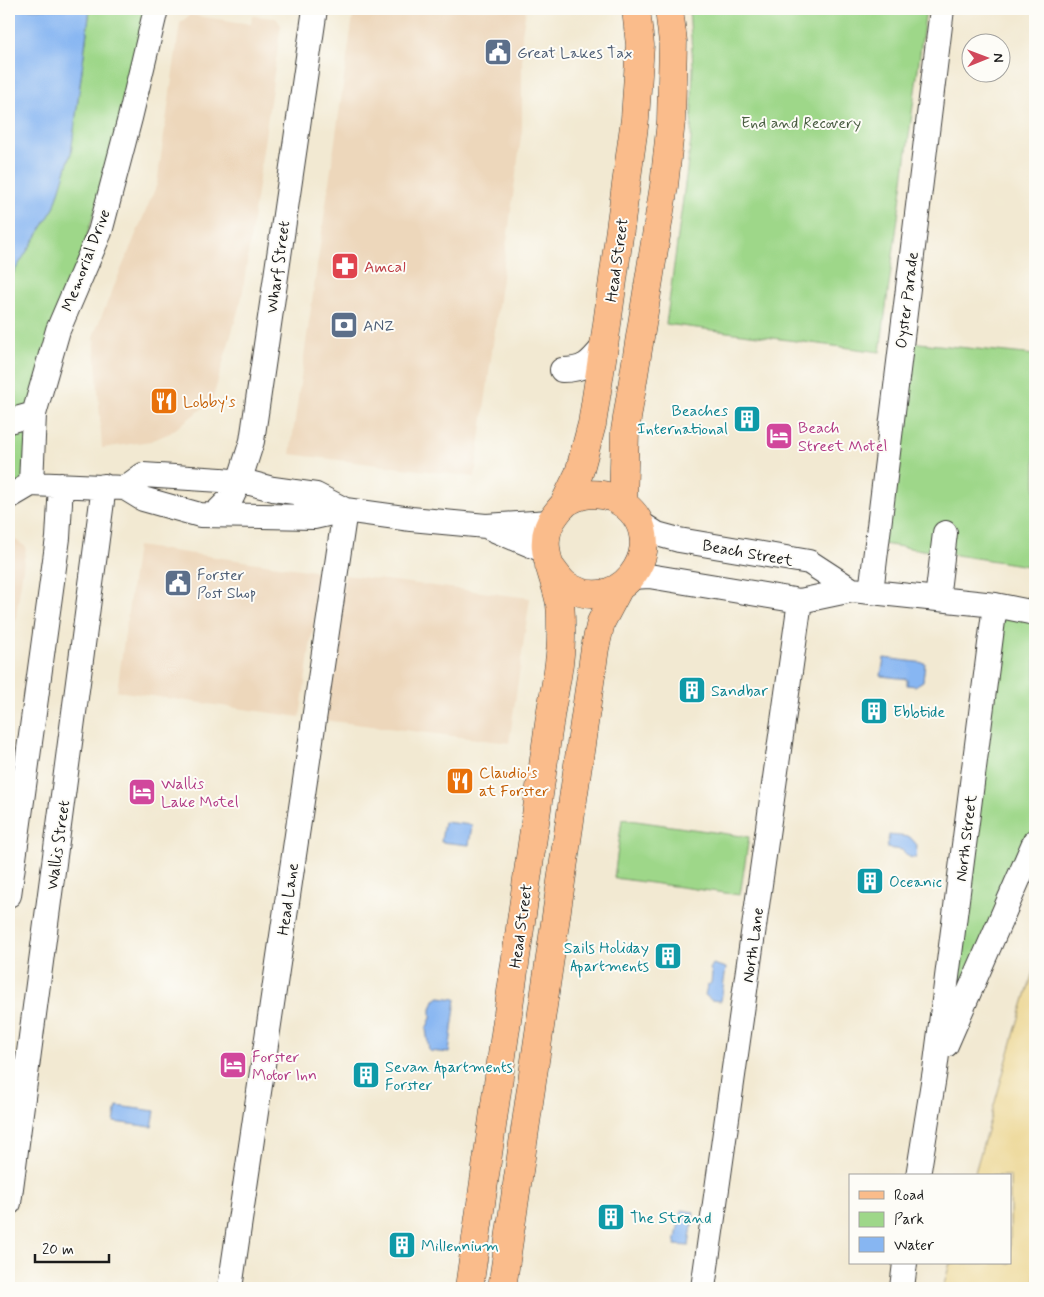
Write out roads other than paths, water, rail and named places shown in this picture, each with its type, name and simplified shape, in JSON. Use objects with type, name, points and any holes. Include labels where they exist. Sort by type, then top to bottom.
[{"type":"main road","name":"Head Street","points":[[556,514],[579,473],[592,424],[635,119],[640,45],[636,9]]},
{"type":"main road","points":[[502,1288],[595,648],[601,622],[641,562],[644,542],[632,513],[625,431],[664,186],[671,121],[673,42],[669,9]]},
{"type":"main road","points":[[626,582],[605,593],[594,594],[579,592],[565,584],[547,558],[546,534],[556,514],[581,496],[593,494],[607,495],[632,513]]},
{"type":"main road","name":"Head Street","points":[[469,1288],[559,666],[562,630],[560,604],[547,558]]},
{"type":"street","name":"Memorial Drive","points":[[31,484],[34,414],[58,330],[100,232],[156,9]]},
{"type":"street","name":"Wharf Street","points":[[214,515],[232,497],[239,482],[252,441],[316,9]]},
{"type":"street","name":"Oyster Parade","points":[[861,591],[942,9]]},
{"type":"street","points":[[562,370],[578,370],[594,359],[604,346]]},
{"type":"street","points":[[9,422],[34,414]]},
{"type":"street","points":[[115,487],[143,475],[239,482],[288,492],[316,495],[345,510]]},
{"type":"street","points":[[9,497],[31,484],[115,487],[143,499],[200,515],[314,517],[345,510],[486,526],[556,514]]},
{"type":"street","points":[[9,895],[58,538],[61,485]]},
{"type":"street","name":"Wallis Street","points":[[9,1203],[115,487]]},
{"type":"street","name":"Head Lane","points":[[230,1288],[345,510]]},
{"type":"street","name":"Beach Street","points":[[632,513],[657,534],[679,540],[809,562],[861,591]]},
{"type":"street","points":[[486,526],[547,558]]},
{"type":"street","points":[[937,599],[945,533]]},
{"type":"street","name":"Beach Street","points":[[626,582],[649,576],[800,602],[861,591],[995,605],[1035,613]]},
{"type":"street","name":"North Lane","points":[[703,1288],[800,602]]},
{"type":"street","name":"North Street","points":[[918,1174],[935,1070],[995,605]]},
{"type":"street","name":"North Street","points":[[935,1070],[1035,841]]},
{"type":"street","points":[[902,1288],[905,1264]]},
{"type":"water","points":[[9,9],[90,9],[71,153],[54,208],[9,280]]},
{"type":"water","points":[[884,658],[925,663],[923,681],[915,686],[907,685],[907,679],[881,676]]},
{"type":"water","points":[[444,822],[472,825],[469,845],[441,842]]},
{"type":"water","points":[[889,835],[910,837],[917,845],[916,858],[909,857],[902,850],[887,848]]},
{"type":"water","points":[[713,964],[726,968],[721,1001],[711,1000],[705,995],[707,986],[711,983],[712,973],[710,969]]},
{"type":"water","points":[[440,997],[456,999],[449,1053],[429,1051],[426,1029],[431,1018],[434,1000]]},
{"type":"water","points":[[117,1106],[155,1111],[152,1127],[114,1122]]},
{"type":"water","points":[[681,1210],[694,1212],[689,1246],[675,1245]]},
{"type":"place","name":"Great Lakes Tax","points":[[498,52]]},
{"type":"place","name":"Amcal","points":[[345,266]]},
{"type":"place","name":"ANZ","points":[[344,325]]},
{"type":"place","name":"Lobby's","points":[[164,401]]},
{"type":"place","name":"Beaches International","points":[[747,419]]},
{"type":"place","name":"Beach Street Motel","points":[[779,436]]},
{"type":"place","name":"Forster Post Shop","points":[[178,583]]},
{"type":"place","name":"Sandbar","points":[[692,690]]},
{"type":"place","name":"Ebbtide","points":[[874,711]]},
{"type":"place","name":"Claudio's at Forster","points":[[460,781]]},
{"type":"place","name":"Wallis Lake Motel","points":[[142,792]]},
{"type":"place","name":"Oceanic","points":[[870,881]]},
{"type":"place","name":"Sails Holiday Apartments","points":[[668,956]]},
{"type":"place","name":"Forster Motor Inn","points":[[233,1065]]},
{"type":"place","name":"Sevan Apartments Forster","points":[[366,1075]]},
{"type":"place","name":"The Strand","points":[[611,1217]]},
{"type":"place","name":"Millennium","points":[[402,1245]]},
{"type":"park label","name":"End and Recovery","points":[[801,122]]}]
